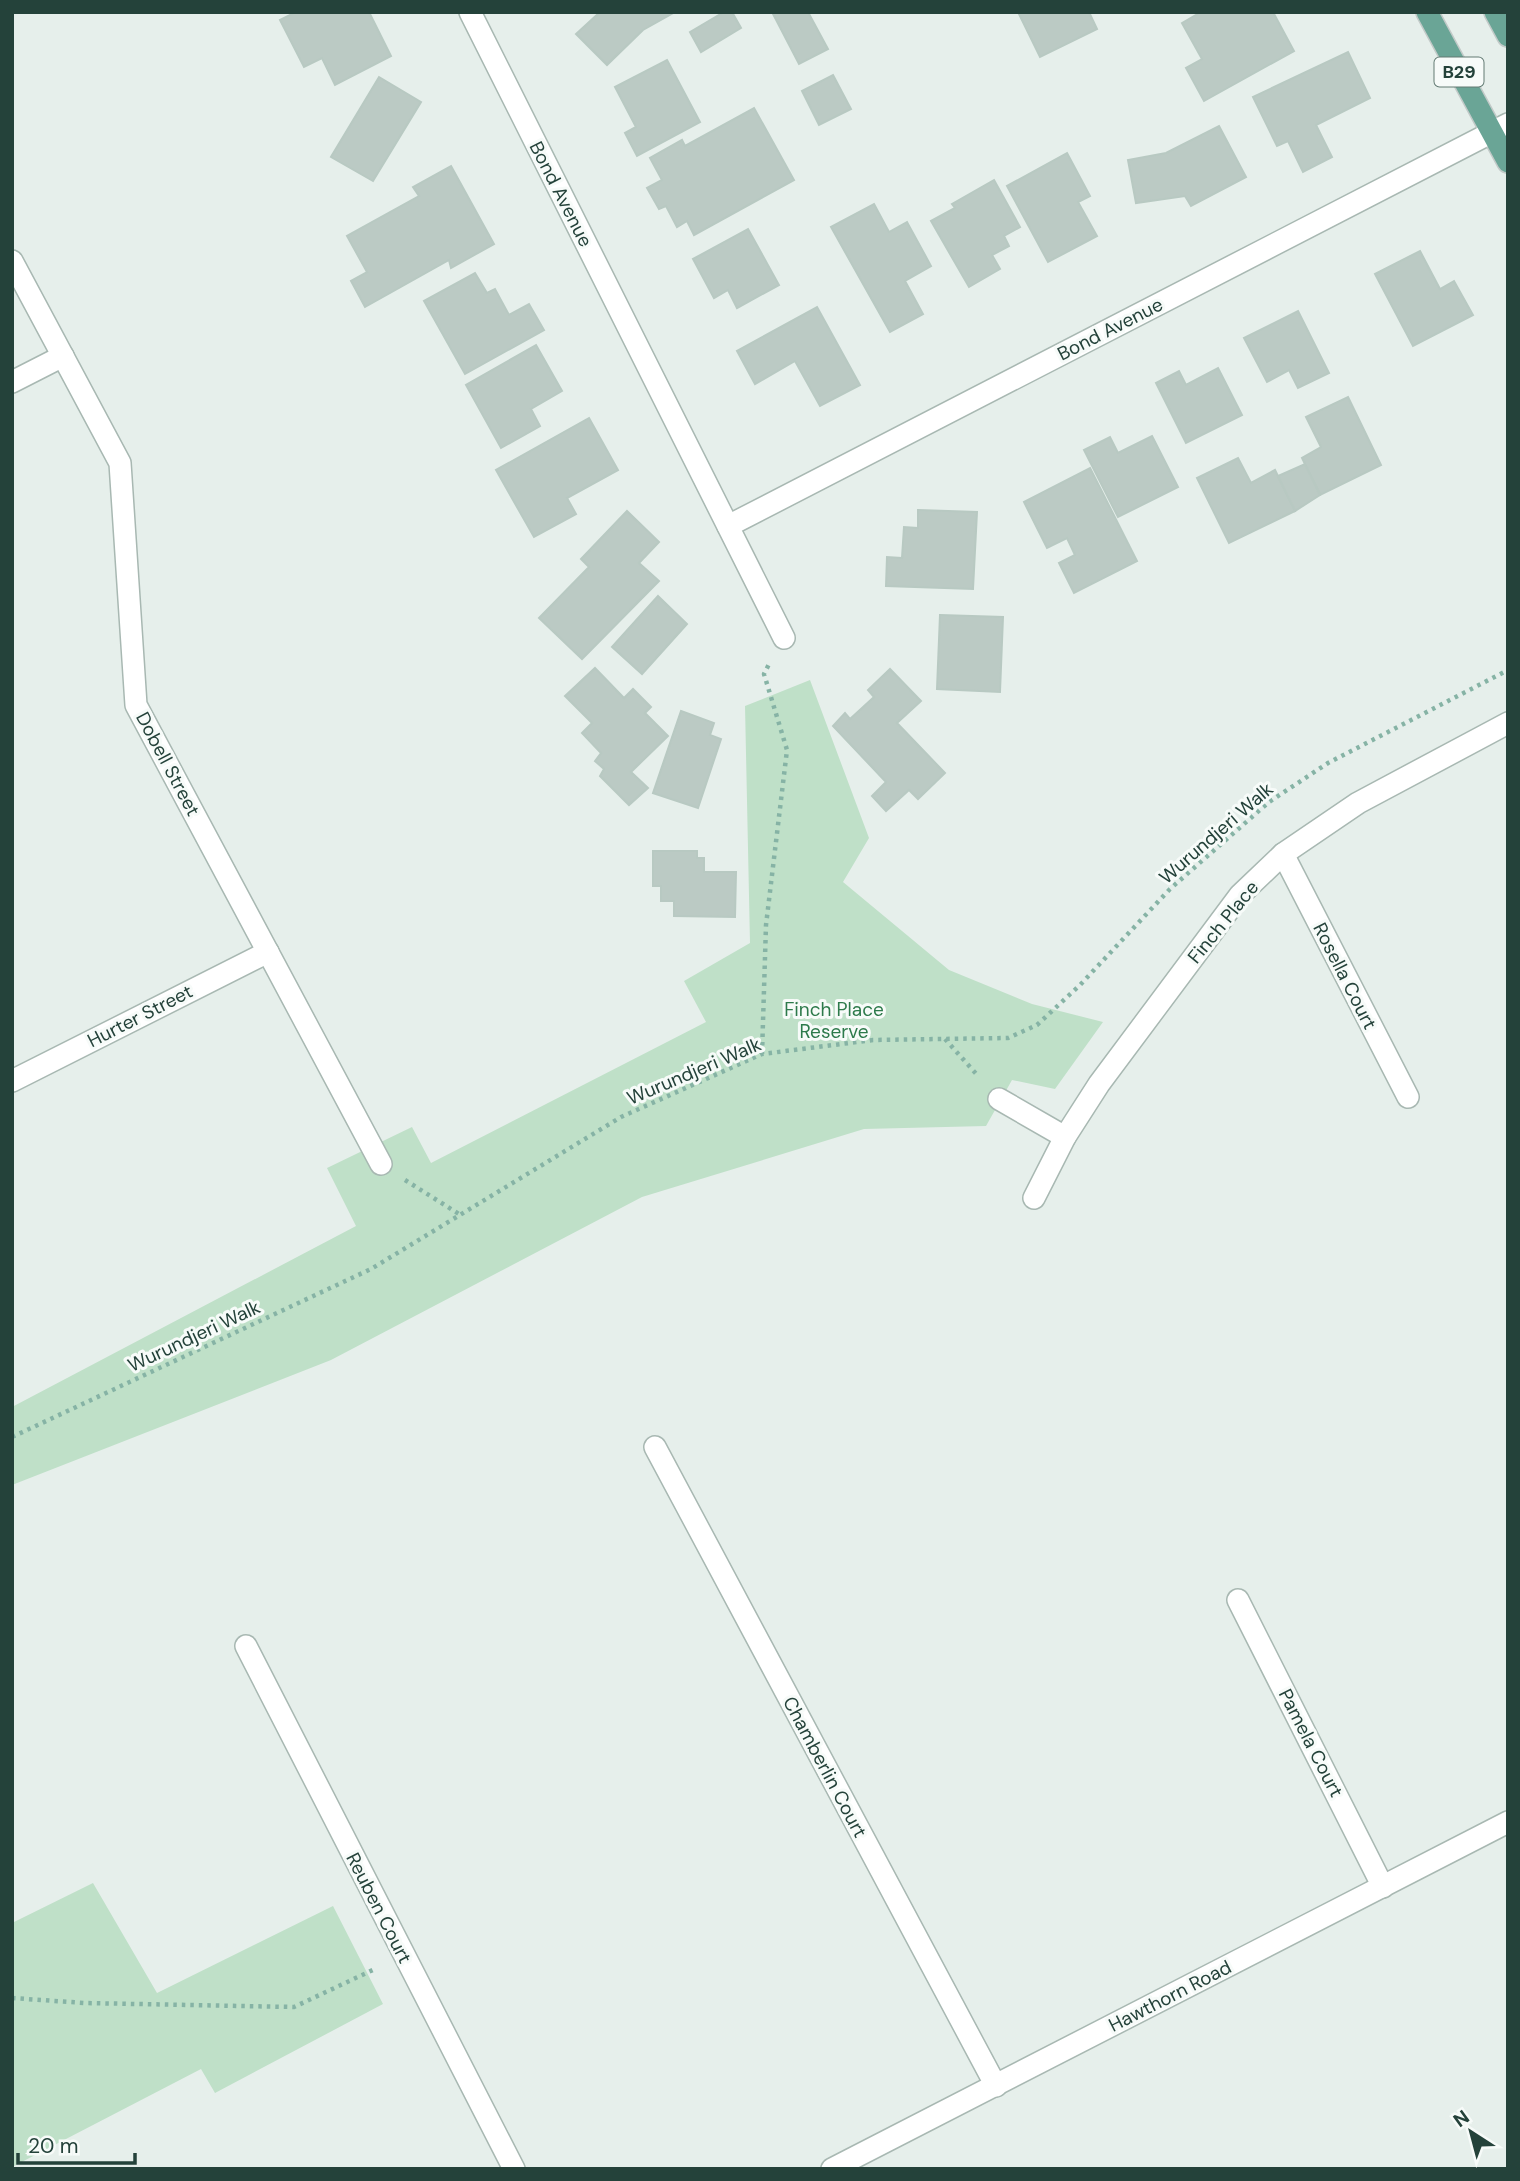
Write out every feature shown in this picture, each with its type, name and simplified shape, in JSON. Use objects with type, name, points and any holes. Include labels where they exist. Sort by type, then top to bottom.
[{"type":"main road","name":"B29","points":[[1427,12],[1500,128],[1508,162]]},
{"type":"main road","points":[[1495,12],[1508,36]]},
{"type":"street","name":"Bond Avenue","points":[[470,12],[785,638]]},
{"type":"street","name":"Bond Avenue","points":[[728,526],[1500,128]]},
{"type":"street","name":"Dobell Street","points":[[12,261],[120,463],[136,705],[381,1164]]},
{"type":"street","points":[[12,382],[63,356]]},
{"type":"street","name":"Finch Place","points":[[1034,1198],[1065,1137],[1099,1084],[1240,895],[1283,854],[1358,803],[1508,723]]},
{"type":"street","name":"Rosella Court","points":[[1283,854],[1408,1097]]},
{"type":"street","name":"Hurter Street","points":[[12,1081],[268,952]]},
{"type":"street","points":[[999,1099],[1065,1137]]},
{"type":"street","name":"Chamberlin Court","points":[[655,1447],[996,2086]]},
{"type":"street","name":"Pamela Court","points":[[1238,1600],[1383,1886]]},
{"type":"street","name":"Reuben Court","points":[[246,1646],[514,2169]]},
{"type":"street","name":"Hawthorn Road","points":[[832,2169],[1508,1822]]},
{"type":"path","points":[[762,1054],[766,925],[787,750],[764,674],[785,638]]},
{"type":"path","name":"Wurundjeri Walk","points":[[12,1437],[371,1269],[621,1117],[762,1054],[873,1040],[1008,1038],[1037,1025],[1080,985],[1170,889],[1269,802],[1328,763],[1508,670]]},
{"type":"path","points":[[945,1039],[999,1099]]},
{"type":"path","points":[[381,1164],[459,1214]]},
{"type":"path","points":[[12,1998],[85,2003],[294,2007],[403,1956]]},
{"type":"green space","name":"Finch Place Reserve","points":[[810,680],[869,838],[843,882],[949,970],[1032,1004],[1103,1022],[1055,1089],[1012,1080],[986,1126],[864,1129],[642,1197],[331,1360],[12,1485],[12,1407],[356,1226],[327,1168],[412,1127],[431,1163],[706,1022],[684,981],[750,943],[745,706]]},
{"type":"green space","points":[[93,1883],[157,1993],[333,1906],[383,2004],[215,2093],[201,2069],[12,2167],[12,1923]]},
{"type":"building","points":[[296,12],[369,12],[391,56],[335,85],[322,58],[304,67],[280,20]]},
{"type":"building","points":[[600,12],[675,12],[643,30],[607,65],[576,34]]},
{"type":"building","points":[[724,12],[732,12],[741,28],[701,52],[690,32]]},
{"type":"building","points":[[772,12],[808,12],[828,49],[799,64]]},
{"type":"building","points":[[1018,12],[1089,12],[1097,29],[1040,57]]},
{"type":"building","points":[[1201,12],[1273,12],[1294,51],[1204,101],[1186,68],[1202,59],[1182,23]]},
{"type":"building","points":[[1348,52],[1370,98],[1316,125],[1332,157],[1303,172],[1288,141],[1277,146],[1253,97]]},
{"type":"building","points":[[667,60],[700,122],[637,156],[625,133],[636,127],[615,87]]},
{"type":"building","points":[[833,75],[851,109],[819,125],[802,91]]},
{"type":"building","points":[[379,77],[421,102],[373,181],[331,157]]},
{"type":"building","points":[[754,108],[794,180],[694,235],[687,221],[677,227],[666,206],[659,209],[647,188],[662,180],[650,158],[682,140],[685,146]]},
{"type":"building","points":[[1219,126],[1246,177],[1191,206],[1185,196],[1136,203],[1128,160],[1166,153]]},
{"type":"building","points":[[1067,153],[1090,196],[1078,202],[1097,236],[1048,262],[1007,186]]},
{"type":"building","points":[[451,166],[494,244],[451,268],[449,260],[365,307],[351,281],[367,272],[347,236],[419,196],[413,187]]},
{"type":"building","points":[[994,180],[1020,227],[1004,236],[1009,246],[992,255],[1000,269],[969,287],[931,221],[955,208],[952,204]]},
{"type":"building","points":[[874,204],[889,232],[907,222],[931,266],[905,281],[923,314],[890,332],[831,227]]},
{"type":"building","points":[[748,229],[779,285],[737,308],[728,290],[714,298],[693,259]]},
{"type":"building","points":[[1420,251],[1440,289],[1454,281],[1473,315],[1413,346],[1375,274]]},
{"type":"building","points":[[475,273],[487,293],[495,289],[509,315],[529,304],[544,330],[465,374],[424,301]]},
{"type":"building","points":[[817,307],[860,385],[820,406],[795,361],[755,384],[737,351]]},
{"type":"building","points":[[1298,311],[1329,373],[1298,388],[1289,370],[1267,382],[1244,338]]},
{"type":"building","points":[[536,345],[562,391],[531,409],[540,426],[501,448],[466,385]]},
{"type":"building","points":[[1218,368],[1242,415],[1186,443],[1156,383],[1179,371],[1186,385]]},
{"type":"building","points":[[1348,397],[1381,465],[1320,495],[1302,458],[1321,447],[1306,417]]},
{"type":"building","points":[[589,418],[618,470],[567,498],[576,514],[534,537],[496,470]]},
{"type":"building","points":[[1152,436],[1178,487],[1118,517],[1084,450],[1110,437],[1118,453]]},
{"type":"building","points":[[1238,458],[1251,483],[1275,470],[1295,511],[1229,543],[1197,478]]},
{"type":"building","points":[[1305,464],[1320,495],[1295,511],[1278,476]]},
{"type":"building","points":[[1090,468],[1137,561],[1074,593],[1059,563],[1075,555],[1067,538],[1047,548],[1024,502]]},
{"type":"building","points":[[918,510],[977,512],[973,589],[886,586],[887,557],[902,558],[904,527],[918,528]]},
{"type":"building","points":[[627,511],[659,542],[639,563],[659,581],[582,659],[539,618],[589,567],[581,559]]},
{"type":"building","points":[[658,596],[687,624],[642,674],[612,647]]},
{"type":"building","points":[[940,615],[1003,617],[1000,692],[937,689]]},
{"type":"building","points":[[595,668],[624,698],[633,689],[651,707],[645,713],[668,736],[631,772],[648,788],[629,805],[600,776],[604,769],[595,761],[601,753],[582,733],[592,723],[565,696]]},
{"type":"building","points":[[890,669],[921,701],[897,723],[945,773],[918,799],[909,790],[886,811],[872,796],[886,782],[833,726],[845,713],[850,719],[874,697],[868,690]]},
{"type":"building","points":[[681,711],[714,723],[710,735],[721,739],[698,808],[653,793]]},
{"type":"building","points":[[653,851],[697,851],[697,858],[704,858],[704,872],[736,872],[735,917],[674,916],[674,901],[661,901],[661,886],[653,886]]}]
